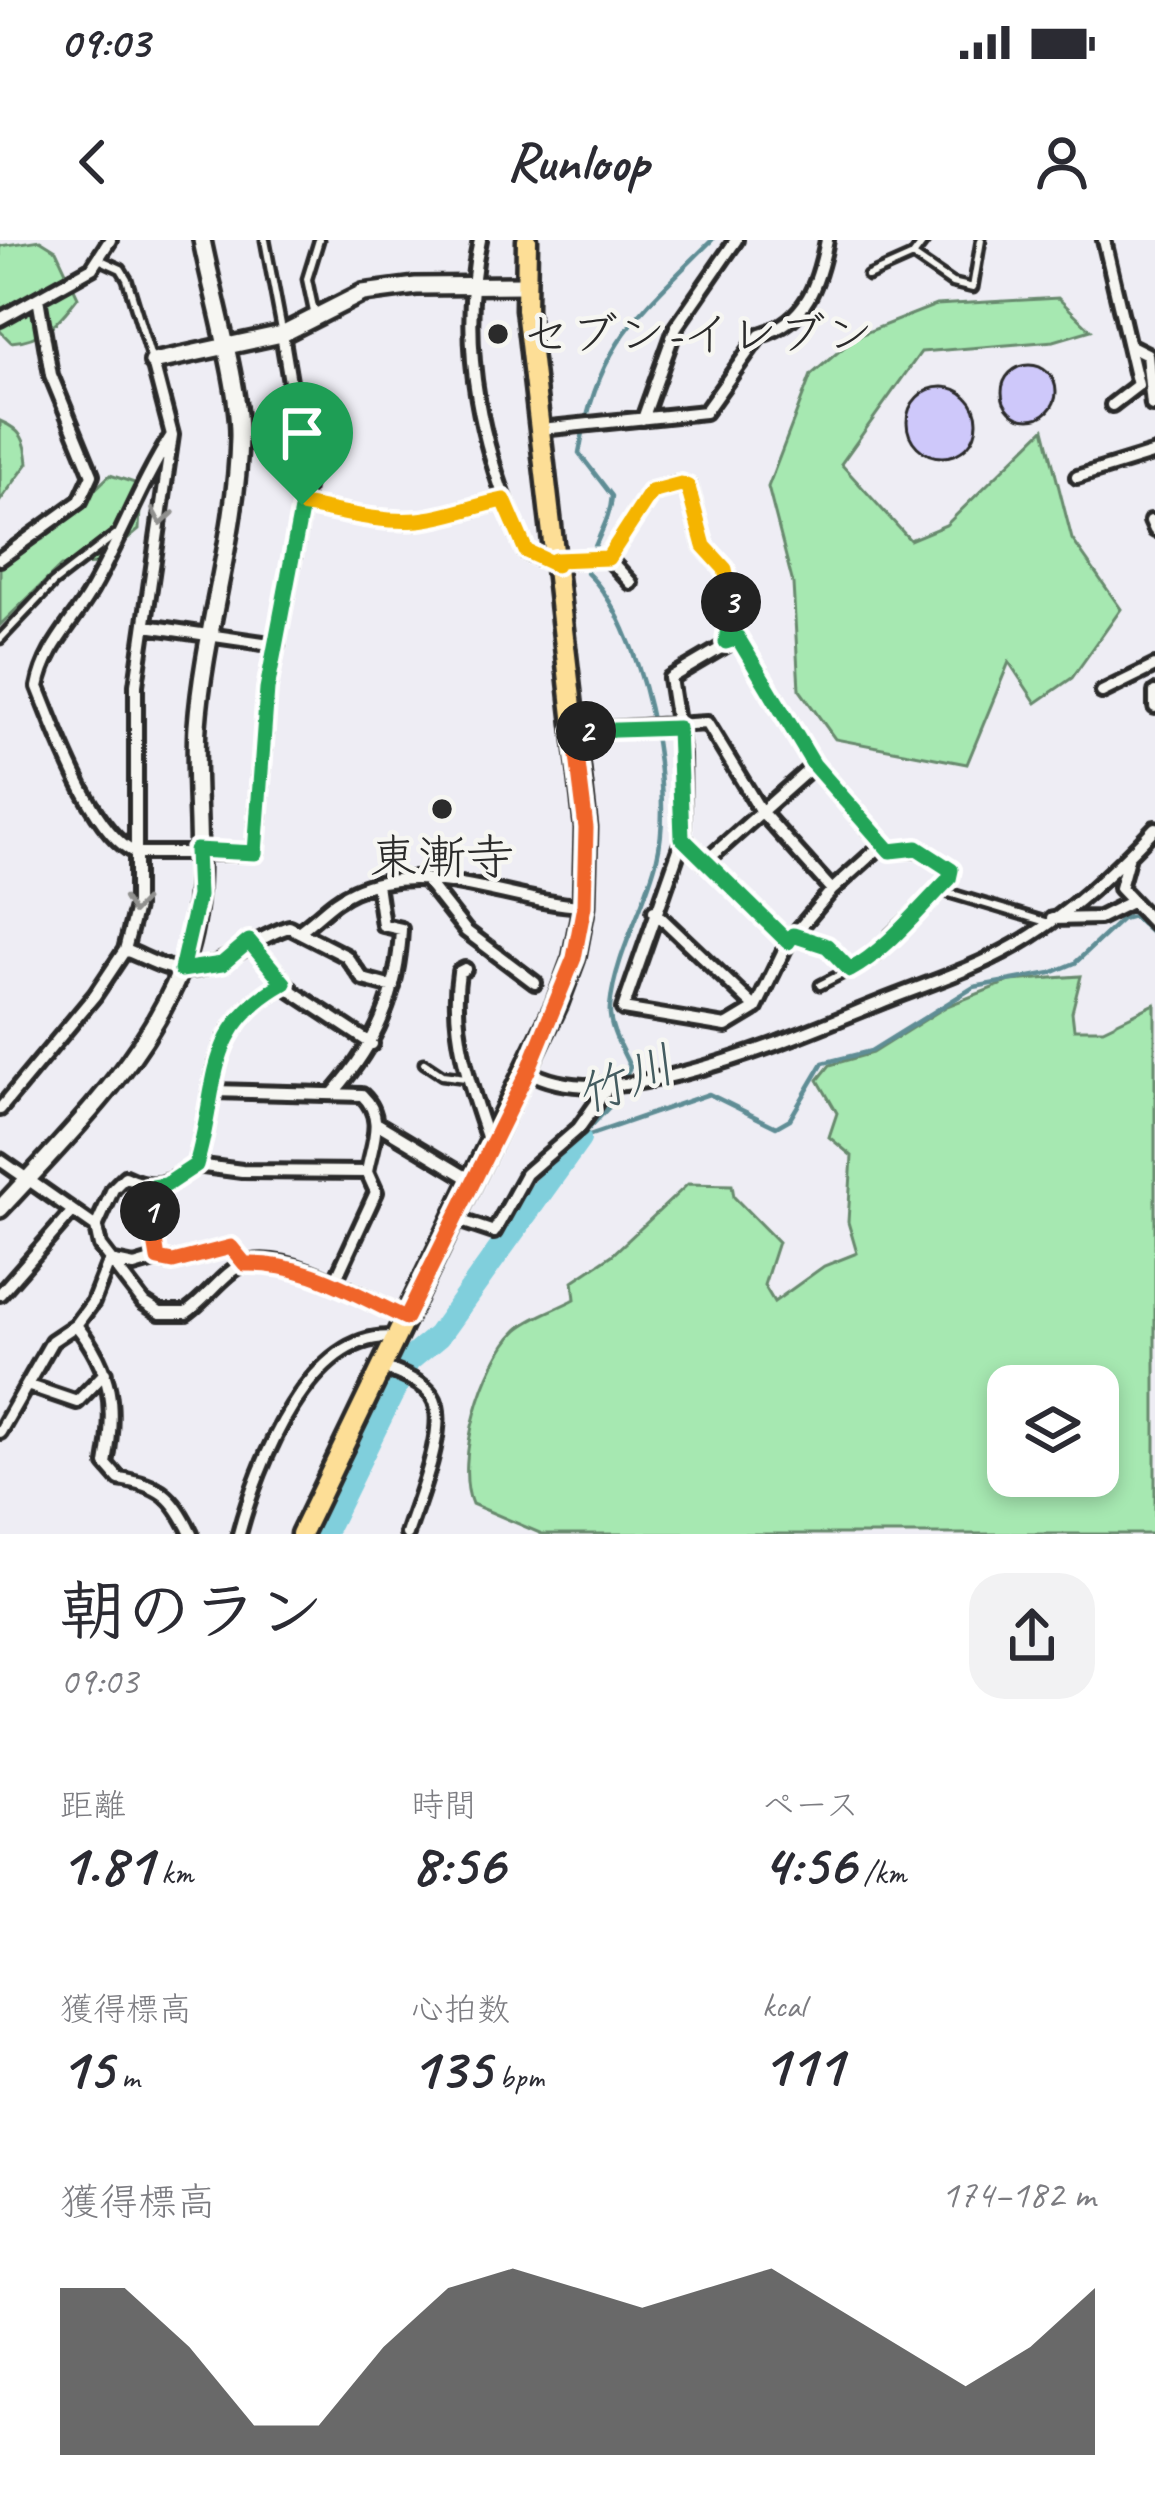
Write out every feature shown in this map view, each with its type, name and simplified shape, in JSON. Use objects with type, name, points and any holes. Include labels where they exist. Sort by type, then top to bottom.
[{"type":"main road","points":[[301,1534],[528,1071],[574,958],[584,906],[586,828],[525,285],[527,240]]},
{"type":"street","points":[[0,319],[101,260],[110,240]]},
{"type":"street","points":[[0,1209],[128,1067],[181,970],[198,896],[197,723],[239,431],[202,240]]},
{"type":"street","points":[[481,240],[471,284],[471,368],[504,500],[526,551],[556,562],[608,558]]},
{"type":"street","points":[[643,419],[676,327],[736,240]]},
{"type":"street","points":[[541,429],[705,412],[716,403],[760,335],[775,331],[817,290],[827,240]]},
{"type":"street","points":[[1104,240],[1138,385],[1112,405]]},
{"type":"street","points":[[0,1109],[51,1051],[125,950],[136,907],[136,685],[172,435],[153,362],[282,334],[363,293],[471,284],[525,285]]},
{"type":"street","points":[[0,559],[80,501],[92,475],[51,375],[38,298]]},
{"type":"street","points":[[172,435],[88,596],[56,639],[38,687],[68,762],[120,847],[136,853],[255,853],[261,734],[307,483],[282,334]]},
{"type":"street","points":[[1130,345],[1147,354],[1152,405]]},
{"type":"street","points":[[1077,477],[1155,453]]},
{"type":"street","points":[[608,558],[651,492],[681,484],[688,487],[704,546],[725,569],[732,606],[726,642]]},
{"type":"street","points":[[302,505],[389,521],[426,520],[448,510],[504,500]]},
{"type":"street","points":[[608,558],[632,584]]},
{"type":"street","points":[[146,626],[277,645]]},
{"type":"street","points":[[738,638],[814,765],[883,844],[832,890],[791,939],[756,1008],[726,1026],[623,1009],[682,838],[678,728],[670,677],[726,642],[738,638]]},
{"type":"street","points":[[1102,692],[1155,666]]},
{"type":"street","points":[[1155,692],[1155,707]]},
{"type":"street","points":[[574,731],[678,728],[707,722],[760,810],[832,890]]},
{"type":"street","points":[[705,862],[814,765]]},
{"type":"street","points":[[528,1071],[548,1083],[632,1083],[755,1052],[1016,945],[1129,855],[1155,828]]},
{"type":"street","points":[[682,838],[791,939]]},
{"type":"street","points":[[1129,855],[1120,880],[1132,902],[1155,925]]},
{"type":"street","points":[[302,930],[331,904],[376,884],[424,879],[460,882],[513,899],[584,906]]},
{"type":"street","points":[[424,879],[466,931],[535,983]]},
{"type":"street","points":[[334,1092],[372,1044],[393,987],[400,929],[383,925],[376,884]]},
{"type":"street","points":[[1049,921],[1099,918],[1132,902]]},
{"type":"street","points":[[654,910],[756,1008]]},
{"type":"street","points":[[125,950],[181,970],[222,964],[249,941],[289,928],[302,930],[346,956],[363,979],[393,987]]},
{"type":"street","points":[[249,941],[284,983],[321,1015],[372,1044]]},
{"type":"street","points":[[465,969],[459,972],[456,988],[466,1078],[490,1145]]},
{"type":"street","points":[[196,1165],[224,1039],[243,1009],[284,983]]},
{"type":"street","points":[[455,1219],[494,1232],[526,1174],[579,1128],[610,1084]]},
{"type":"street","points":[[214,1091],[334,1092],[362,1095],[374,1106],[378,1124],[367,1172],[376,1192],[334,1281]]},
{"type":"street","points":[[378,1124],[474,1182]]},
{"type":"street","points":[[0,1160],[96,1227],[111,1260],[142,1302],[160,1313],[186,1313],[245,1264],[274,1263],[334,1281],[406,1318]]},
{"type":"street","points":[[96,1227],[113,1189],[125,1177],[146,1188],[166,1185],[196,1165],[242,1172],[367,1172]]},
{"type":"street","points":[[146,1188],[158,1259]]},
{"type":"street","points":[[0,1294],[72,1212]]},
{"type":"street","points":[[111,1260],[134,1266],[158,1259],[173,1262],[231,1247],[245,1264]]},
{"type":"street","points":[[0,1432],[52,1341],[76,1324],[93,1302],[111,1260]]},
{"type":"street","points":[[76,1324],[105,1373],[115,1411],[106,1464],[119,1479],[147,1483],[173,1499],[191,1534]]},
{"type":"street","points":[[239,1534],[248,1499],[308,1381],[333,1356],[375,1335],[398,1338]]},
{"type":"street","points":[[383,1367],[420,1384],[434,1397],[438,1413],[422,1499],[407,1534]]},
{"type":"street","points":[[27,1385],[77,1402],[105,1373]]},
{"type":"lane","points":[[265,240],[282,334]]},
{"type":"lane","points":[[315,317],[308,279],[320,240]]},
{"type":"lane","points":[[868,276],[913,256],[925,240]]},
{"type":"lane","points":[[913,256],[952,283],[974,288],[981,240]]},
{"type":"lane","points":[[101,260],[121,269],[127,279],[153,362]]},
{"type":"lane","points":[[0,639],[53,583],[118,533]]},
{"type":"lane","points":[[820,985],[877,956],[890,934],[939,890],[951,870],[917,848],[905,854],[883,844]]},
{"type":"lane","points":[[939,890],[1049,921]]},
{"type":"lane","points":[[791,939],[827,946],[850,970]]},
{"type":"lane","points":[[424,1063],[442,1075],[466,1078]]},
{"type":"green space","points":[[40,240],[56,250],[78,297],[49,328],[11,342],[0,331],[0,246]]},
{"type":"green space","points":[[1058,298],[1091,330],[1054,341],[921,352],[841,464],[910,540],[946,525],[1044,429],[1072,539],[1121,609],[1072,678],[1036,703],[1009,662],[967,764],[835,739],[799,689],[793,584],[768,487],[811,375],[857,336],[936,305]]},
{"type":"green space","points":[[0,421],[22,437],[28,463],[0,501]]},
{"type":"green space","points":[[110,475],[141,485],[139,530],[98,564],[61,566],[0,625],[0,561],[43,539]]},
{"type":"green space","points":[[1081,976],[1072,1012],[1074,1029],[1103,1029],[1155,1004],[1155,1534],[542,1534],[472,1504],[467,1463],[475,1413],[505,1345],[517,1330],[575,1299],[573,1281],[612,1255],[688,1184],[732,1185],[734,1197],[778,1242],[764,1285],[774,1302],[824,1266],[857,1253],[848,1222],[852,1156],[829,1137],[837,1113],[818,1080],[830,1065],[872,1053],[947,1006],[1010,981]]},
{"type":"building","points":[[1029,365],[1048,373],[1056,392],[1048,411],[1029,419],[1010,411],[1002,392],[1010,373]]},
{"type":"building","points":[[942,387],[966,398],[977,422],[966,446],[942,457],[918,446],[907,422],[918,398]]},
{"type":"waterway","points":[[579,1139],[611,1105],[630,1067],[613,1030],[610,1007],[618,969],[657,858],[661,827],[657,750],[638,667],[607,597],[587,573],[612,496],[579,453],[597,384],[624,333],[712,240]]},
{"type":"waterway","name":"竹川","points":[[584,1137],[709,1094],[776,1127],[790,1119],[823,1063],[871,1051],[974,987],[1051,973],[1075,963],[1122,919],[1133,916],[1155,936]]},
{"type":"waterway","name":"竹川","points":[[323,1534],[408,1361],[438,1336],[579,1139]]},
{"type":"place","name":"セブン-イレブン","points":[[498,334]]},
{"type":"place","name":"東漸寺","points":[[442,809]]},
{"type":"route","points":[[681,484],[688,487],[704,546],[725,569],[732,606],[726,642],[738,638],[814,765],[883,844],[905,854],[917,848],[951,870],[949,879],[890,934],[877,956],[850,970],[838,954],[817,941],[793,935],[788,942],[682,838],[678,728],[574,731],[586,828],[584,906],[574,958],[528,1071],[406,1318],[334,1281],[274,1263],[245,1264],[231,1247],[173,1262],[158,1259],[146,1188],[166,1185],[196,1165],[224,1039],[243,1009],[284,983],[249,941],[222,964],[181,970],[194,934],[196,850],[255,853],[255,797],[267,689],[302,505],[389,521],[426,520],[448,510],[504,500],[526,551],[556,565],[555,560],[608,558],[651,492],[681,484]]}]
